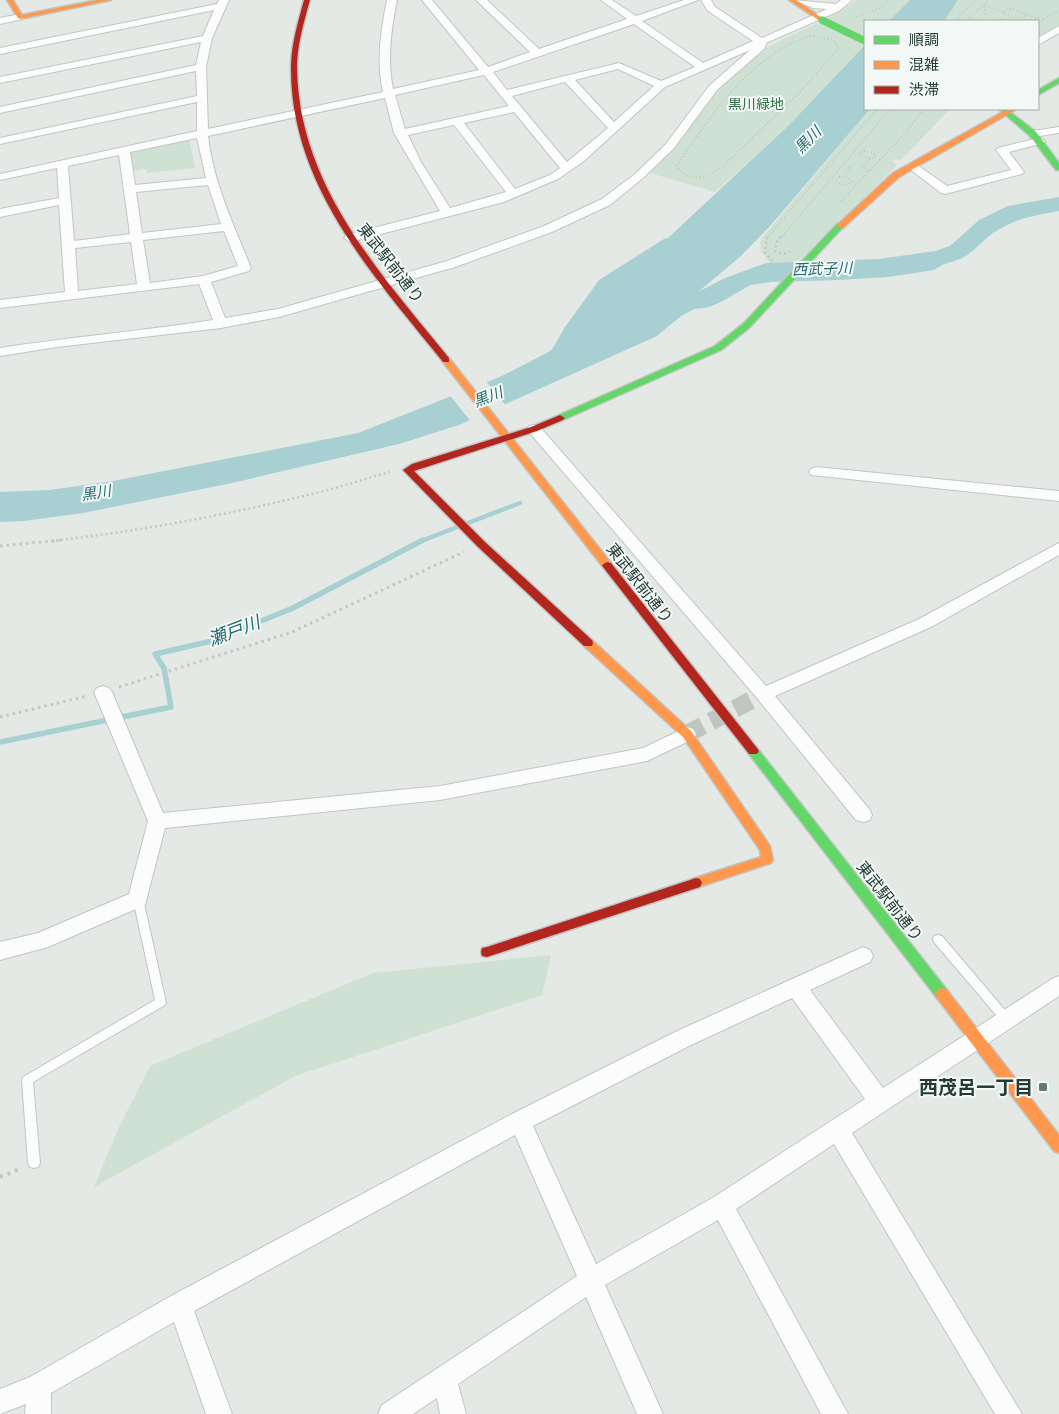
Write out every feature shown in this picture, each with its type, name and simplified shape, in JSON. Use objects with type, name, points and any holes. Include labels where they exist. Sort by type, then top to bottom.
[{"type":"main road","points":[[10,0],[20,17],[108,0]]},
{"type":"main road","name":"東武駅前通り","points":[[307,0],[297,38],[294,62],[296,114],[304,145],[315,175],[327,201],[350,238],[1059,1146]]},
{"type":"main road","points":[[792,0],[819,19],[864,41]]},
{"type":"main road","points":[[1039,92],[1059,80]]},
{"type":"main road","points":[[487,952],[767,860],[766,850],[687,734],[480,544],[408,470],[504,435],[534,429],[718,348],[746,326],[838,228],[896,175],[1007,110],[1036,138],[1059,168]]},
{"type":"street","points":[[395,0],[385,30],[384,47],[388,95],[400,133],[417,168],[447,213]]},
{"type":"street","points":[[426,0],[566,168]]},
{"type":"street","points":[[481,0],[538,54]]},
{"type":"street","points":[[606,0],[637,17]]},
{"type":"street","points":[[619,0],[637,17],[702,66]]},
{"type":"street","points":[[666,0],[675,6]]},
{"type":"street","points":[[0,177],[202,132],[388,95],[486,72],[637,17],[693,0]]},
{"type":"street","points":[[706,0],[711,9],[760,41]]},
{"type":"street","points":[[799,0],[816,6],[838,6]]},
{"type":"street","points":[[350,238],[513,194],[554,177],[614,128],[661,85],[760,41],[819,19],[847,0]]},
{"type":"street","points":[[0,304],[204,280],[245,268],[228,227],[213,182],[202,132],[203,98],[201,67],[206,38],[223,3]]},
{"type":"street","points":[[0,51],[223,3]]},
{"type":"street","points":[[0,21],[20,17]]},
{"type":"street","points":[[1039,41],[1059,29]]},
{"type":"street","points":[[0,80],[206,38]]},
{"type":"street","points":[[0,352],[57,342],[155,333],[221,324],[279,313],[388,286],[523,239],[593,209],[615,196],[670,146],[713,88],[756,52],[760,46],[760,41]]},
{"type":"street","points":[[505,94],[619,66],[661,85]]},
{"type":"street","points":[[0,110],[201,67]]},
{"type":"street","points":[[568,79],[614,128]]},
{"type":"street","points":[[0,141],[203,98]]},
{"type":"street","points":[[400,133],[516,108]]},
{"type":"street","points":[[458,121],[513,194]]},
{"type":"street","points":[[912,166],[945,190],[1018,172],[1002,150],[1059,130]]},
{"type":"street","points":[[124,150],[144,287]]},
{"type":"street","points":[[62,163],[72,296]]},
{"type":"street","points":[[130,189],[213,182]]},
{"type":"street","points":[[0,213],[65,200]]},
{"type":"street","points":[[69,245],[228,227]]},
{"type":"street","points":[[204,280],[221,324]]},
{"type":"street","points":[[534,429],[763,694],[863,815]]},
{"type":"street","points":[[816,472],[1059,496]]},
{"type":"street","points":[[763,694],[926,623],[1059,548]]},
{"type":"street","points":[[0,951],[41,941],[138,899],[157,820],[103,692]]},
{"type":"street","points":[[157,820],[440,794],[648,754],[687,734]]},
{"type":"street","points":[[0,1402],[39,1386],[180,1305],[520,1121],[682,1039],[863,956]]},
{"type":"street","points":[[391,1414],[591,1280],[722,1205],[1059,985]]},
{"type":"street","points":[[796,987],[880,1102]]},
{"type":"street","points":[[520,1121],[650,1414]]},
{"type":"street","points":[[837,1129],[1009,1414]]},
{"type":"street","points":[[722,1205],[835,1414]]},
{"type":"street","points":[[180,1305],[219,1414]]},
{"type":"street","points":[[444,1378],[453,1414]]},
{"type":"street","points":[[38,1414],[39,1386]]},
{"type":"lane","points":[[34,1163],[27,1080],[161,1002],[138,899]]},
{"type":"lane","points":[[938,938],[1006,1019]]},
{"type":"path","points":[[955,20],[977,0]]},
{"type":"path","points":[[967,20],[989,0]]},
{"type":"path","points":[[984,5],[1004,12],[1009,17]]},
{"type":"path","points":[[984,5],[988,20]]},
{"type":"path","points":[[1004,12],[1013,10],[1043,20]]},
{"type":"path","points":[[1039,22],[1059,10]]},
{"type":"path","points":[[1003,20],[1009,17],[1019,18],[1025,14]]},
{"type":"path","points":[[804,37],[822,37],[838,45],[837,50],[807,83],[738,152],[712,174],[698,177],[684,174],[680,171],[677,165],[688,151],[716,109],[730,93],[768,58],[804,37]]},
{"type":"path","points":[[772,261],[764,252],[766,239],[876,110]]},
{"type":"path","points":[[792,251],[781,254],[775,250],[777,242],[889,110]]},
{"type":"path","points":[[839,202],[907,130],[923,110]]},
{"type":"path","points":[[857,147],[876,154],[874,158],[862,166],[868,171]]},
{"type":"path","points":[[864,151],[860,156],[870,159]]},
{"type":"path","points":[[843,163],[851,169],[843,176],[836,178],[835,181],[852,188]]},
{"type":"path","points":[[843,176],[852,180],[846,184]]},
{"type":"path","points":[[0,546],[93,536],[214,515],[322,491],[389,472],[408,470]]},
{"type":"path","points":[[0,717],[103,692],[292,632],[480,544]]},
{"type":"path","points":[[0,1177],[34,1163]]},
{"type":"green space","name":"黒川緑地","points":[[856,0],[910,0],[890,20],[864,20],[864,46],[789,125],[715,192],[650,173],[722,85],[750,59],[776,43],[844,9]]},
{"type":"green space","points":[[958,0],[1059,0],[1059,26],[1039,37],[1039,20],[945,20]]},
{"type":"green space","points":[[869,110],[949,110],[901,160],[894,159],[893,162],[897,165],[792,269],[776,268],[766,258],[760,247],[762,238]]},
{"type":"green space","points":[[189,137],[195,168],[147,173],[145,169],[132,171],[129,153],[135,149]]},
{"type":"green space","points":[[551,955],[542,995],[295,1076],[94,1187],[119,1127],[150,1066],[373,973]]},
{"type":"water","points":[[910,0],[958,0],[945,20],[890,20]]},
{"type":"water","points":[[864,46],[864,110],[869,110],[771,225],[740,257],[694,297],[716,286],[766,274],[823,274],[925,265],[953,250],[968,238],[977,226],[996,215],[1016,208],[1059,202],[1059,209],[1030,213],[990,227],[974,246],[934,270],[888,277],[771,282],[736,287],[681,316],[657,336],[459,425],[399,444],[232,483],[83,513],[24,521],[0,522],[0,492],[49,490],[113,481],[358,433],[502,376],[575,338],[613,287],[789,125]]},
{"type":"pier","points":[[485,380],[507,407],[471,422],[449,394]]},
{"type":"waterway","name":"西武子川","points":[[699,302],[734,283],[766,271],[879,267],[915,263],[942,257],[959,251],[988,225],[1017,211],[1059,204]]},
{"type":"waterway","name":"黒川","points":[[539,378],[565,352],[578,327],[608,285],[673,244]]},
{"type":"waterway","name":"瀬戸川","points":[[421,541],[520,503]]},
{"type":"waterway","name":"瀬戸川","points":[[0,742],[171,707],[164,668],[155,654],[212,641],[293,608],[421,541]]},
{"type":"tunnel","points":[[687,734],[763,694]]},
{"type":"traffic: fast","points":[[822,20],[864,41]]},
{"type":"traffic: fast","points":[[1039,92],[1059,80]]},
{"type":"traffic: fast","points":[[1003,110],[1033,134],[1059,168]]},
{"type":"traffic: fast","points":[[560,418],[718,348],[746,326],[840,226]]},
{"type":"traffic: fast","points":[[753,751],[942,994]]},
{"type":"traffic: slow","points":[[10,0],[20,17],[108,0]]},
{"type":"traffic: slow","points":[[792,0],[822,20]]},
{"type":"traffic: slow","points":[[840,226],[896,175],[1011,110]]},
{"type":"traffic: slow","points":[[446,360],[607,565]]},
{"type":"traffic: slow","points":[[588,643],[687,734],[766,849],[767,860],[696,883]]},
{"type":"traffic: slow","points":[[942,994],[1059,1146]]},
{"type":"traffic: jam","points":[[307,0],[297,41],[294,67],[297,110],[307,150],[323,189],[343,225],[367,260],[446,360]]},
{"type":"traffic: jam","points":[[560,418],[534,429],[415,466],[408,470],[481,544],[588,643]]},
{"type":"traffic: jam","points":[[607,565],[753,751]]},
{"type":"traffic: jam","points":[[487,952],[696,883]]},
{"type":"place","name":"西茂呂一丁目","points":[[1043,1087]]}]
